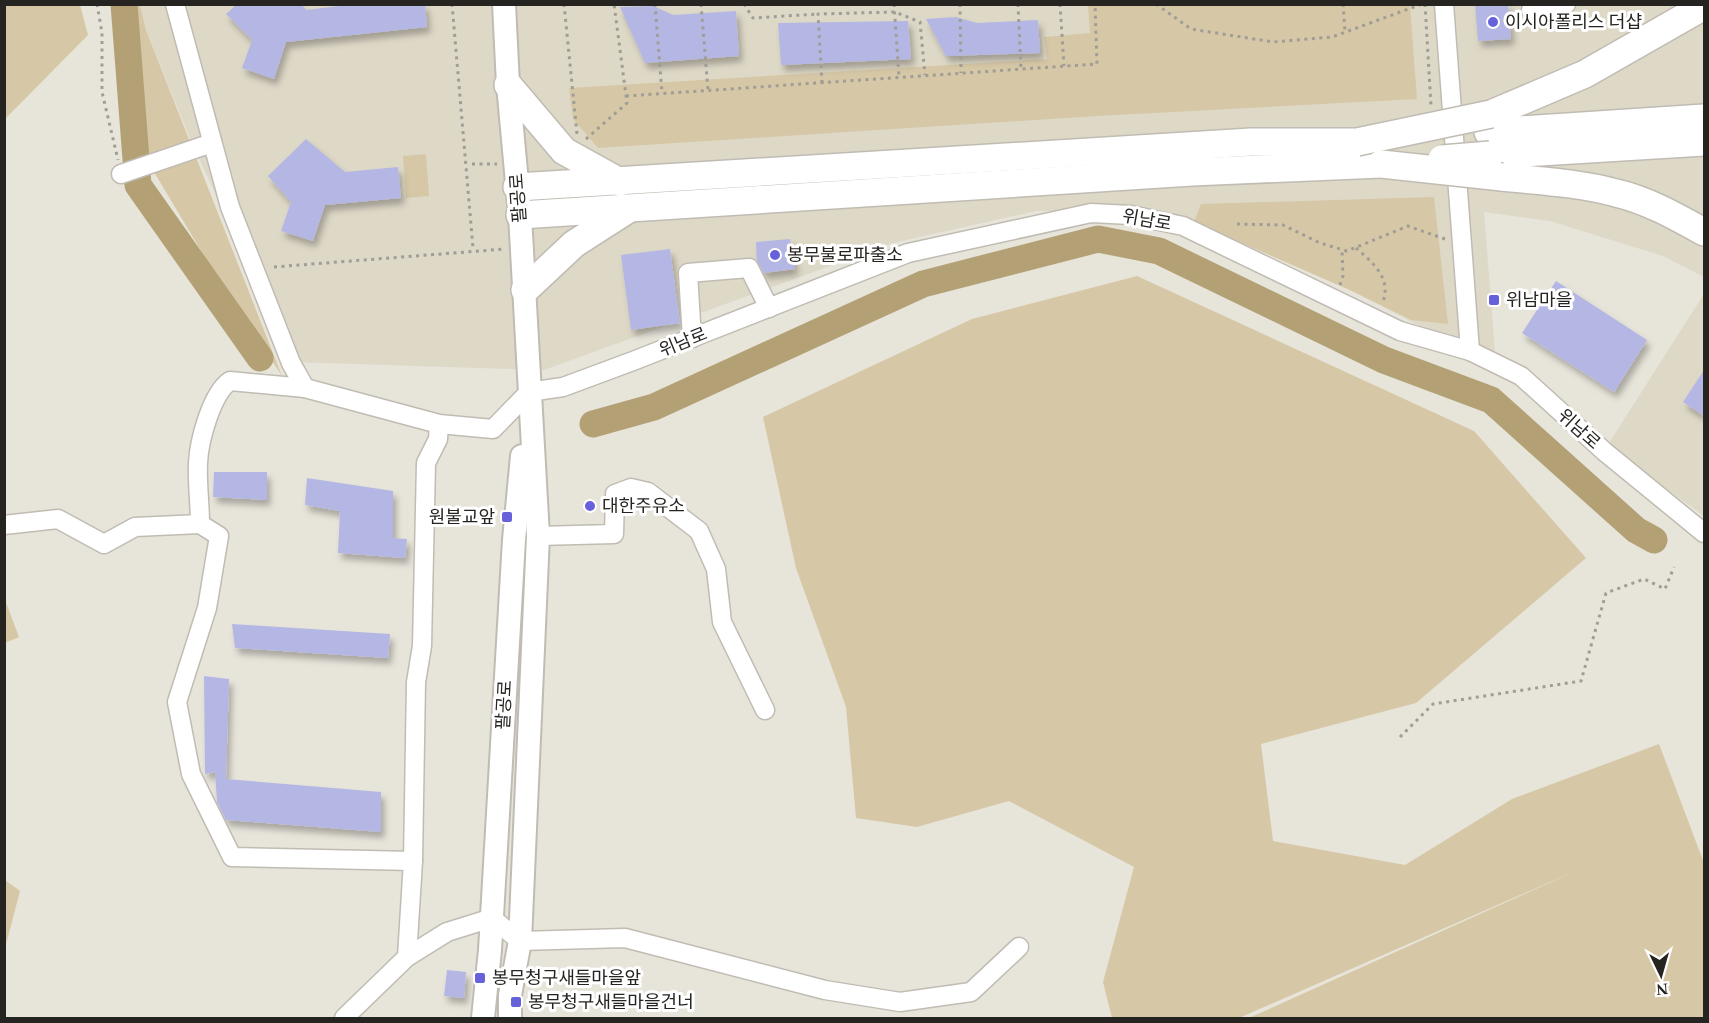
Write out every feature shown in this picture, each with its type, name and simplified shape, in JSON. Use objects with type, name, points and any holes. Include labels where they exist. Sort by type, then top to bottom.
[{"type":"highway","points":[[1493,144],[1585,74],[1704,6]]},
{"type":"highway","points":[[508,86],[564,151],[621,182]]},
{"type":"highway","points":[[520,215],[1191,172],[1381,164],[1493,144],[1704,118]]},
{"type":"highway","points":[[517,187],[1251,142],[1493,144],[1704,142]]},
{"type":"highway","points":[[1493,144],[1562,183],[1617,193],[1704,232]]},
{"type":"highway","points":[[1631,198],[1704,243]]},
{"type":"highway","points":[[525,290],[574,244],[630,208]]},
{"type":"main road","name":"팔공로","points":[[504,4],[508,86],[525,290],[538,536],[520,941],[510,995],[510,1018]]},
{"type":"main road","name":"팔공로","points":[[483,1018],[492,918],[514,540],[529,392]]},
{"type":"street","points":[[175,4],[230,207],[291,363],[305,388]]},
{"type":"street","points":[[1444,4],[1470,351]]},
{"type":"street","points":[[1531,10],[1566,4]]},
{"type":"street","points":[[121,174],[177,153],[212,143]]},
{"type":"street","name":"위남로","points":[[529,392],[563,387],[908,253],[1091,213],[1131,215],[1183,226],[1400,331],[1470,351],[1521,376],[1676,513],[1704,533]]},
{"type":"street","points":[[692,338],[688,273],[749,268],[769,308]]},
{"type":"street","points":[[200,524],[198,461],[206,426],[221,388],[230,381],[305,388],[439,424],[493,429],[529,392]]},
{"type":"street","points":[[407,957],[413,861],[416,682],[422,646],[426,463],[438,439],[439,424]]},
{"type":"street","points":[[538,536],[614,534],[615,494],[631,488],[648,492],[699,531],[716,569],[722,622],[765,710]]},
{"type":"street","points":[[4,525],[58,519],[104,543],[135,526],[200,524],[219,536],[207,608],[177,702],[191,774],[232,856],[413,861]]},
{"type":"street","points":[[344,1018],[407,957],[447,932],[492,918],[520,941],[625,938],[825,990],[900,1002],[971,992],[1019,946]]},
{"type":"path","points":[[97,4],[102,33],[102,92],[121,174]]},
{"type":"path","points":[[452,4],[473,248]]},
{"type":"path","points":[[564,4],[578,146],[627,103],[614,4]]},
{"type":"path","points":[[656,4],[662,93]]},
{"type":"path","points":[[701,4],[708,90]]},
{"type":"path","points":[[744,4],[753,18],[895,12],[920,22],[925,76]]},
{"type":"path","points":[[894,4],[899,77]]},
{"type":"path","points":[[960,4],[961,73]]},
{"type":"path","points":[[1018,4],[1021,69]]},
{"type":"path","points":[[1060,4],[1064,66]]},
{"type":"path","points":[[626,96],[1097,64],[1095,4]]},
{"type":"path","points":[[1156,4],[1191,29],[1273,42],[1332,37],[1423,4],[1431,106]]},
{"type":"path","points":[[1343,4],[1345,33]]},
{"type":"path","points":[[818,14],[822,83]]},
{"type":"path","points":[[1237,224],[1283,225],[1320,243],[1347,251],[1407,226],[1446,239]]},
{"type":"path","points":[[1356,247],[1379,267],[1385,283],[1384,302],[1379,307]]},
{"type":"path","points":[[274,267],[522,248]]},
{"type":"path","points":[[1337,292],[1343,276],[1342,249]]},
{"type":"path","points":[[1400,737],[1433,704],[1581,681],[1606,593],[1644,579],[1665,589],[1674,567]]},
{"type":"shaded area","points":[[5,4],[80,5],[88,35],[5,119]]},
{"type":"shaded area","points":[[113,5],[140,5],[146,30],[282,376],[218,279],[145,157]]},
{"type":"shaded area","points":[[140,5],[1704,5],[1704,277],[1663,256],[1550,221],[1484,212],[1495,352],[1502,361],[1424,328],[1352,291],[1194,222],[1136,212],[1036,211],[893,243],[544,370],[294,362],[194,148],[146,30]]},
{"type":"shaded area","points":[[1088,5],[1410,5],[1417,99],[1097,116],[598,148],[573,119],[569,88],[1047,59],[1044,37],[1090,33]]},
{"type":"shaded area","points":[[426,154],[429,196],[406,198],[403,156]]},
{"type":"shaded area","points":[[1434,197],[1448,324],[1411,320],[1352,291],[1194,222],[1201,204]]},
{"type":"shaded area","points":[[1137,276],[1474,431],[1586,558],[1416,703],[1261,744],[1273,841],[1405,865],[1512,799],[1659,744],[1704,863],[1704,1018],[1249,1018],[1580,869],[1239,1018],[1112,1018],[1103,982],[1134,867],[1009,801],[917,827],[856,818],[846,707],[796,568],[763,417],[972,319]]},
{"type":"shaded area","points":[[1704,294],[1704,516],[1607,446]]},
{"type":"shaded area","points":[[4,597],[19,637],[5,643],[4,643]]},
{"type":"shaded area","points":[[5,880],[20,891],[5,948]]},
{"type":"building","points":[[237,4],[301,4],[306,10],[356,4],[425,4],[427,27],[286,42],[274,79],[242,68],[252,40],[226,14]]},
{"type":"building","name":"이시아폴리스 더샵","points":[[1475,4],[1508,4],[1511,39],[1478,41]]},
{"type":"building","points":[[653,6],[673,15],[736,11],[739,56],[645,63],[620,7]]},
{"type":"building","points":[[956,17],[977,23],[1038,20],[1040,53],[946,56],[926,19]]},
{"type":"building","points":[[908,21],[911,59],[781,65],[778,23]]},
{"type":"building","points":[[306,139],[345,172],[398,167],[401,198],[325,205],[313,241],[281,231],[291,202],[268,176]]},
{"type":"building","name":"봉무불로파출소","points":[[790,239],[795,269],[764,273],[757,261],[756,242]]},
{"type":"building","points":[[670,249],[680,323],[631,330],[621,255]]},
{"type":"building","points":[[1556,281],[1647,340],[1614,392],[1522,333]]},
{"type":"building","points":[[1704,370],[1704,416],[1683,402]]},
{"type":"building","points":[[214,472],[267,472],[267,500],[213,497]]},
{"type":"building","points":[[307,478],[393,491],[393,538],[407,539],[405,558],[338,553],[340,511],[305,505]]},
{"type":"building","points":[[232,624],[390,634],[388,658],[235,648]]},
{"type":"building","points":[[204,676],[229,679],[226,779],[381,792],[381,832],[226,820],[217,802],[215,772],[205,774]]},
{"type":"building","points":[[447,970],[466,972],[464,998],[444,996]]},
{"type":"waterway","points":[[124,4],[138,185],[260,358]]},
{"type":"waterway","points":[[593,424],[654,407],[923,284],[1098,239],[1159,251],[1384,360],[1491,400],[1636,530],[1654,540]]},
{"type":"place","name":"이시아폴리스 더샵","points":[[1493,22]]},
{"type":"place","name":"봉무불로파출소","points":[[775,255]]},
{"type":"place","name":"위남마을","points":[[1494,300]]},
{"type":"place","name":"대한주유소","points":[[590,506]]},
{"type":"place","name":"원불교앞","points":[[507,517]]},
{"type":"place","name":"봉무청구새들마을앞","points":[[480,978]]},
{"type":"place","name":"봉무청구새들마을건너","points":[[516,1002]]}]
